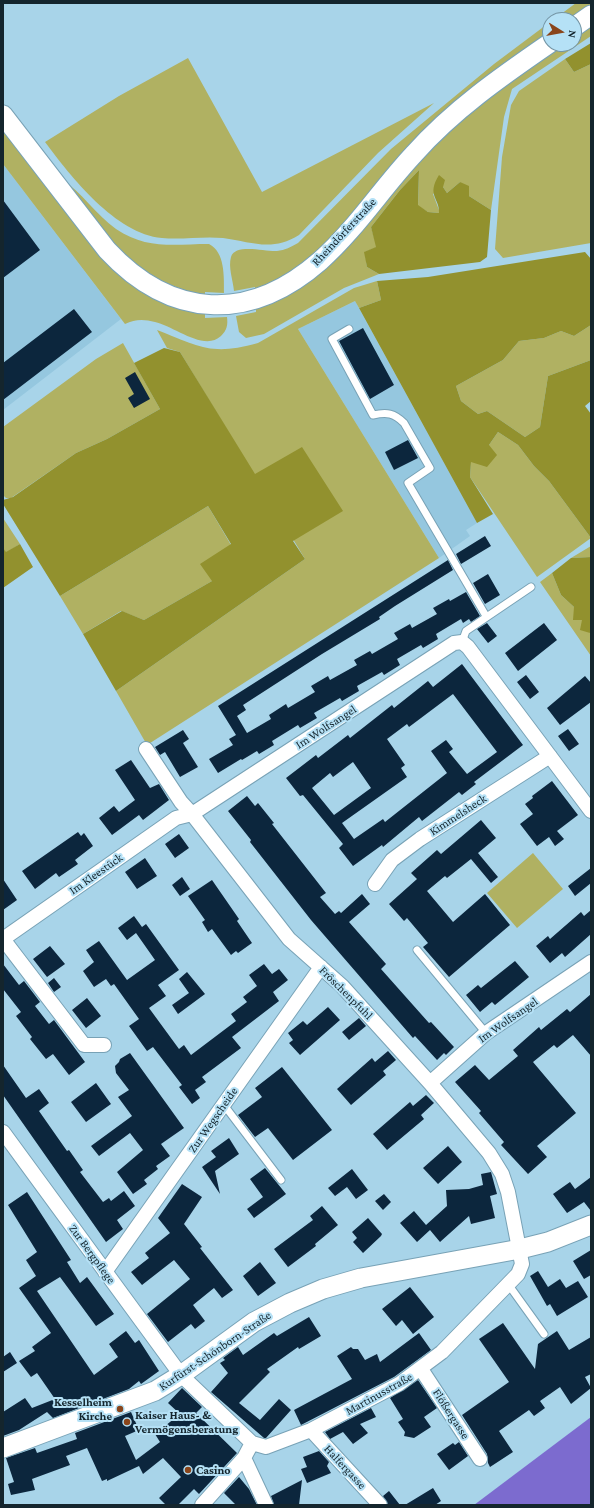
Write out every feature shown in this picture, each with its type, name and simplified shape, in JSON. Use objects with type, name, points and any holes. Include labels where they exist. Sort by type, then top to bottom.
[{"type":"main road","points":[[582,21],[591,15]]},
{"type":"main road","name":"Rheindörferstraße","points":[[3,115],[107,250],[122,267],[140,281],[161,292],[183,300],[205,305],[238,303],[256,299],[284,287],[321,259],[350,229],[414,153],[447,121],[480,94],[542,49]]},
{"type":"main road","name":"Kurfürst-Schönborn-Straße","points":[[3,1448],[155,1391],[181,1375],[254,1322],[290,1303],[323,1289],[361,1278],[520,1249],[548,1242],[591,1225]]},
{"type":"street","points":[[462,642],[468,646],[591,811]]},
{"type":"street","name":"Im Wolfsangel","points":[[192,814],[454,643],[462,642]]},
{"type":"street","name":"Fröschenpfuhl","points":[[146,749],[181,802],[192,814],[289,939],[342,986],[430,1083],[489,1153],[502,1174],[508,1192],[520,1249]]},
{"type":"street","name":"Kimmelsheck","points":[[375,884],[392,860],[420,839],[550,756]]},
{"type":"street","name":"Im Kleestück","points":[[104,1045],[84,1045],[3,939],[176,818],[192,814]]},
{"type":"street","name":"Im Wolfsangel","points":[[430,1083],[486,1033],[591,962]]},
{"type":"street","name":"Zur Wegscheide","points":[[105,1272],[321,967]]},
{"type":"street","name":"Zur Bergpflege","points":[[3,1132],[181,1375],[252,1443]]},
{"type":"street","name":"Martinusstraße","points":[[252,1443],[266,1447],[311,1430],[382,1394],[421,1369],[442,1352],[518,1274],[522,1264],[520,1249]]},
{"type":"street","name":"Flößergasse","points":[[421,1369],[480,1459]]},
{"type":"street","name":"Halfergasse","points":[[311,1430],[380,1505]]},
{"type":"street","points":[[202,1505],[244,1458],[252,1443]]},
{"type":"street","points":[[244,1458],[266,1505]]},
{"type":"lane","points":[[349,329],[332,339],[373,415],[386,412],[400,419],[404,423],[430,468],[408,483],[486,616]]},
{"type":"lane","points":[[462,642],[466,630],[531,587]]},
{"type":"lane","points":[[417,950],[486,1033]]},
{"type":"lane","points":[[224,1105],[281,1180]]},
{"type":"lane","points":[[508,1284],[544,1334]]},
{"type":"shaded area","points":[[576,3],[591,3],[591,8],[582,14],[582,12],[564,12]]},
{"type":"shaded area","points":[[591,25],[591,36],[582,42],[582,31]]},
{"type":"shaded area","points":[[542,28],[542,42],[308,261],[283,278],[255,291],[255,287],[234,291],[230,261],[234,253],[238,250],[244,249],[277,251],[283,250],[298,243],[391,149],[494,64]]},
{"type":"shaded area","points":[[591,43],[591,64],[574,72],[565,59],[576,52],[582,52],[582,49]]},
{"type":"shaded area","points":[[551,52],[567,52],[512,89],[504,117],[491,210],[469,196],[460,182],[447,193],[443,187],[433,194],[439,213],[428,212],[418,206],[419,170],[400,190],[371,227],[377,247],[365,252],[367,267],[379,274],[344,288],[264,334],[246,338],[239,332],[236,316],[256,312],[256,307],[271,304],[295,291],[443,136],[495,92]]},
{"type":"shaded area","points":[[188,58],[262,192],[434,103],[378,153],[299,235],[289,240],[280,243],[262,244],[207,237],[177,239],[162,238],[145,234],[128,226],[96,202],[81,187],[45,142],[119,96]]},
{"type":"shaded area","points":[[565,59],[574,72],[591,64],[591,243],[503,258],[495,249],[502,157],[511,105],[519,91]]},
{"type":"shaded area","points":[[3,128],[97,252],[141,292],[177,307],[205,313],[205,318],[227,317],[227,327],[225,332],[214,340],[206,341],[198,340],[163,324],[151,321],[136,320],[125,324],[3,164]]},
{"type":"shaded area","points":[[3,164],[121,319],[3,410]]},
{"type":"shaded area","points":[[419,170],[418,205],[428,212],[439,213],[438,204],[434,196],[434,188],[435,182],[439,175],[445,180],[443,187],[447,193],[460,182],[469,186],[469,196],[491,210],[487,257],[480,262],[379,274],[367,267],[364,252],[376,247],[371,227],[400,190]]},
{"type":"shaded area","points":[[61,179],[76,190],[102,217],[127,236],[150,243],[172,245],[209,244],[218,253],[221,259],[224,293],[192,293],[145,275],[106,238]]},
{"type":"shaded area","points":[[585,252],[591,259],[591,325],[574,336],[561,331],[544,338],[519,341],[503,360],[456,386],[461,401],[478,414],[487,411],[525,437],[540,427],[548,376],[591,360],[591,401],[585,406],[591,414],[591,538],[549,481],[534,466],[518,445],[498,432],[489,445],[497,455],[487,467],[471,462],[470,477],[493,514],[477,523],[359,308],[381,300],[377,281],[428,277]]},
{"type":"shaded area","points":[[377,281],[381,300],[359,308],[355,301],[298,329],[439,558],[147,745],[116,691],[305,559],[180,352],[167,348],[157,330],[206,348],[229,349],[242,347],[258,343],[354,288]]},
{"type":"shaded area","points":[[355,301],[477,523],[466,530],[470,536],[439,558],[298,329]]},
{"type":"shaded area","points":[[591,325],[591,360],[548,376],[540,427],[525,437],[487,411],[478,414],[461,401],[456,386],[503,360],[519,341],[544,338],[561,331],[574,336]]},
{"type":"shaded area","points":[[123,343],[160,409],[107,439],[76,453],[11,498],[6,498],[3,495],[3,427],[96,359]]},
{"type":"shaded area","points":[[164,348],[180,352],[255,474],[302,447],[343,511],[293,541],[305,559],[116,691],[83,634],[122,611],[144,620],[212,581],[200,564],[231,544],[208,506],[60,596],[3,504],[3,500],[13,497],[76,453],[107,439],[160,409],[134,363]]},
{"type":"shaded area","points":[[498,432],[518,445],[534,466],[549,481],[591,538],[537,577],[470,477],[471,461],[489,445]]},
{"type":"shaded area","points":[[208,506],[231,545],[212,581],[144,620],[121,611],[83,634],[60,596]]},
{"type":"shaded area","points":[[3,518],[20,544],[6,553],[3,548]]},
{"type":"shaded area","points":[[20,544],[33,567],[3,588],[3,548],[6,552]]},
{"type":"shaded area","points":[[591,546],[591,557],[571,558]]},
{"type":"shaded area","points":[[591,557],[590,633],[580,630],[582,620],[573,620],[574,607],[561,595],[552,573],[571,558]]},
{"type":"shaded area","points":[[552,573],[561,595],[574,607],[590,633],[591,632],[591,656],[540,582]]},
{"type":"shaded area","points":[[533,853],[563,889],[517,928],[487,893]]},
{"type":"shaded area","points":[[591,1417],[591,1505],[474,1505]]},
{"type":"building","points":[[3,200],[40,250],[3,278]]},
{"type":"building","points":[[74,309],[92,332],[3,400],[3,363]]},
{"type":"building","points":[[363,328],[394,385],[370,399],[339,341]]},
{"type":"building","points":[[135,372],[150,399],[134,408],[128,398],[134,394],[125,378]]},
{"type":"building","points":[[408,440],[418,458],[394,470],[385,452]]},
{"type":"building","points":[[485,536],[491,546],[461,564],[456,554]]},
{"type":"building","points":[[448,560],[453,570],[395,606],[379,617],[380,619],[243,705],[246,710],[237,716],[247,733],[271,719],[269,715],[286,704],[288,708],[315,692],[311,686],[328,676],[330,680],[357,665],[354,660],[370,651],[372,654],[398,639],[394,633],[410,624],[412,628],[437,614],[433,608],[466,592],[480,616],[471,622],[469,619],[463,623],[461,619],[436,634],[438,639],[423,648],[421,645],[397,659],[400,665],[384,675],[382,672],[357,686],[359,691],[342,701],[340,698],[314,713],[317,718],[300,728],[298,725],[272,741],[274,745],[259,754],[257,751],[218,773],[209,759],[233,745],[229,739],[236,735],[218,706]]},
{"type":"building","points":[[488,574],[500,595],[485,604],[473,583]]},
{"type":"building","points":[[487,623],[497,636],[488,643],[477,629]]},
{"type":"building","points":[[544,623],[557,640],[518,671],[505,653]]},
{"type":"building","points":[[462,664],[523,745],[474,782],[476,784],[462,795],[459,792],[422,821],[419,817],[383,847],[382,845],[353,866],[339,848],[343,844],[303,795],[300,796],[286,778],[316,755],[318,758],[348,735],[350,738],[392,705],[394,708],[428,681],[433,687]],"holes":[[[453,694],[497,752],[467,774],[449,752],[453,749],[446,740],[431,751],[447,773],[385,822],[383,819],[354,839],[342,823],[407,777],[401,768],[405,765],[387,739],[407,724],[409,727]],[[353,762],[371,788],[334,815],[312,788],[330,773],[333,777]]]},
{"type":"building","points":[[526,675],[539,692],[530,699],[517,682]]},
{"type":"building","points":[[585,676],[591,683],[591,702],[560,725],[547,708]]},
{"type":"building","points":[[568,729],[579,744],[569,751],[558,736]]},
{"type":"building","points":[[183,730],[189,739],[183,743],[198,767],[180,777],[165,752],[160,755],[155,747]]},
{"type":"building","points":[[131,760],[150,788],[159,784],[169,800],[143,820],[139,815],[112,835],[99,818],[114,806],[119,812],[135,800],[115,770]]},
{"type":"building","points":[[552,781],[578,815],[557,831],[564,839],[555,846],[549,837],[537,846],[520,824],[533,814],[525,804],[533,798],[532,796]]},
{"type":"building","points":[[247,796],[255,806],[258,803],[274,823],[272,824],[326,893],[320,897],[335,914],[339,911],[341,913],[362,894],[370,904],[349,922],[386,964],[381,969],[429,1023],[431,1022],[454,1047],[446,1055],[444,1053],[437,1060],[415,1036],[413,1038],[311,920],[250,842],[251,840],[228,811]]},
{"type":"building","points":[[481,820],[496,838],[478,853],[498,877],[491,883],[471,859],[447,878],[445,876],[427,891],[453,922],[485,894],[510,925],[449,977],[423,947],[428,943],[407,918],[404,921],[389,904],[417,879],[411,873],[437,850],[441,854]]},
{"type":"building","points":[[78,832],[81,836],[84,833],[93,846],[75,860],[78,864],[59,877],[56,873],[35,889],[22,871]]},
{"type":"building","points":[[179,834],[189,848],[175,858],[165,844]]},
{"type":"building","points":[[145,858],[157,876],[137,889],[125,872]]},
{"type":"building","points":[[591,868],[591,883],[575,896],[568,886]]},
{"type":"building","points":[[182,877],[190,889],[180,896],[172,885]]},
{"type":"building","points":[[3,879],[17,900],[3,910]]},
{"type":"building","points":[[212,880],[239,919],[237,921],[252,943],[238,953],[236,951],[231,955],[212,929],[208,932],[202,922],[205,920],[188,896]]},
{"type":"building","points":[[591,910],[591,934],[565,957],[562,953],[550,963],[536,946],[548,936],[550,939],[581,912],[584,916]]},
{"type":"building","points":[[134,916],[142,927],[146,924],[179,970],[158,985],[166,996],[149,1008],[179,1049],[184,1045],[191,1055],[236,1021],[231,1014],[247,1002],[243,997],[257,986],[249,975],[264,964],[272,974],[279,969],[288,980],[273,992],[279,1001],[232,1037],[241,1048],[202,1077],[206,1082],[195,1090],[200,1098],[192,1104],[179,1087],[182,1085],[153,1047],[147,1051],[129,1026],[139,1019],[114,984],[111,986],[106,979],[94,987],[83,971],[94,962],[86,950],[99,941],[127,980],[155,960],[136,933],[127,940],[118,928]]},
{"type":"building","points":[[50,946],[65,964],[47,977],[33,959]]},
{"type":"building","points":[[515,961],[529,977],[495,1005],[492,1002],[480,1012],[466,995],[478,985],[481,988]]},
{"type":"building","points":[[3,964],[19,985],[24,981],[40,1002],[35,1006],[49,1024],[54,1020],[85,1062],[69,1075],[53,1054],[46,1059],[30,1039],[32,1037],[16,1016],[21,1012],[3,989]]},
{"type":"building","points":[[187,972],[205,994],[178,1014],[172,1005],[189,993],[179,979]]},
{"type":"building","points":[[54,978],[61,987],[54,992],[48,983]]},
{"type":"building","points":[[591,994],[591,1056],[573,1035],[557,1048],[554,1045],[533,1062],[576,1113],[537,1146],[547,1157],[528,1174],[501,1145],[504,1142],[479,1113],[481,1111],[455,1082],[475,1065],[489,1080],[518,1056],[513,1050],[539,1027],[541,1030],[567,1009],[570,1012]]},
{"type":"building","points":[[87,998],[101,1016],[86,1028],[72,1010]]},
{"type":"building","points":[[328,1007],[340,1020],[300,1055],[289,1043],[293,1040],[288,1033],[303,1021],[307,1025]]},
{"type":"building","points":[[359,1018],[366,1026],[349,1040],[342,1032]]},
{"type":"building","points":[[388,1051],[396,1060],[383,1071],[386,1075],[351,1105],[337,1089],[372,1058],[375,1062]]},
{"type":"building","points":[[130,1053],[184,1128],[161,1144],[170,1156],[156,1166],[158,1169],[144,1180],[147,1184],[133,1194],[117,1172],[143,1150],[130,1133],[99,1156],[91,1146],[132,1116],[118,1097],[129,1090],[116,1073],[115,1066],[120,1059]]},
{"type":"building","points":[[3,1065],[26,1098],[39,1089],[49,1103],[39,1111],[67,1151],[69,1150],[83,1170],[80,1172],[103,1202],[109,1198],[111,1201],[124,1191],[135,1206],[117,1220],[123,1229],[106,1242],[3,1095]]},
{"type":"building","points":[[282,1067],[332,1130],[293,1160],[268,1128],[255,1137],[238,1115],[262,1097],[255,1088]]},
{"type":"building","points":[[96,1083],[111,1104],[86,1122],[71,1102]]},
{"type":"building","points":[[426,1095],[434,1103],[421,1115],[424,1119],[387,1150],[373,1134],[410,1102],[413,1106]]},
{"type":"building","points":[[229,1138],[239,1154],[215,1171],[220,1194],[202,1167],[216,1157],[211,1151]]},
{"type":"building","points":[[448,1146],[462,1162],[438,1184],[423,1168]]},
{"type":"building","points":[[265,1168],[286,1194],[254,1218],[247,1209],[263,1197],[250,1179]]},
{"type":"building","points":[[352,1169],[368,1190],[356,1199],[347,1187],[335,1196],[328,1188]]},
{"type":"building","points":[[491,1172],[497,1194],[490,1196],[495,1218],[471,1224],[469,1216],[440,1242],[430,1230],[417,1242],[400,1223],[414,1211],[426,1225],[447,1206],[446,1190],[469,1189],[483,1185],[481,1174]]},
{"type":"building","points":[[591,1177],[591,1211],[584,1202],[567,1213],[553,1194],[570,1182],[575,1189]]},
{"type":"building","points":[[182,1184],[202,1197],[184,1224],[202,1247],[200,1248],[233,1290],[222,1298],[214,1288],[193,1305],[205,1321],[195,1329],[191,1324],[168,1342],[147,1314],[190,1279],[174,1260],[142,1285],[131,1272],[149,1258],[145,1253],[170,1233],[158,1218]]},
{"type":"building","points":[[27,1192],[71,1260],[67,1262],[80,1283],[87,1277],[114,1314],[96,1326],[60,1277],[37,1291],[94,1375],[118,1357],[109,1344],[126,1331],[135,1343],[139,1340],[159,1371],[141,1384],[139,1381],[129,1389],[53,1418],[47,1412],[19,1430],[3,1436],[3,1412],[25,1398],[32,1408],[55,1399],[37,1373],[31,1377],[19,1361],[35,1351],[32,1347],[51,1333],[19,1288],[36,1276],[26,1260],[37,1252],[8,1205]]},
{"type":"building","points":[[384,1194],[391,1202],[383,1210],[375,1201]]},
{"type":"building","points":[[322,1206],[338,1225],[315,1244],[316,1246],[288,1267],[274,1249],[313,1220],[310,1216]]},
{"type":"building","points":[[368,1218],[382,1234],[363,1253],[353,1242],[357,1238],[352,1232]]},
{"type":"building","points":[[591,1250],[591,1275],[584,1279],[573,1261]]},
{"type":"building","points":[[260,1262],[276,1283],[258,1296],[243,1276]]},
{"type":"building","points":[[538,1271],[548,1287],[560,1279],[566,1288],[578,1281],[588,1297],[557,1316],[550,1304],[547,1306],[530,1276]]},
{"type":"building","points":[[410,1287],[434,1317],[413,1334],[402,1320],[396,1326],[382,1309]]},
{"type":"building","points":[[309,1317],[321,1336],[299,1349],[298,1347],[267,1369],[270,1372],[239,1403],[260,1420],[279,1399],[291,1410],[266,1438],[264,1438],[211,1392],[228,1373],[220,1363],[225,1360],[223,1358],[238,1347],[243,1355],[274,1333],[277,1336]]},
{"type":"building","points":[[503,1323],[535,1369],[538,1344],[557,1331],[569,1350],[591,1337],[591,1374],[585,1377],[591,1388],[571,1404],[560,1387],[540,1401],[545,1408],[534,1416],[529,1410],[499,1431],[513,1452],[490,1467],[487,1454],[462,1415],[509,1382],[479,1339]]},
{"type":"building","points":[[419,1333],[431,1350],[394,1377],[301,1425],[294,1410],[352,1379],[337,1356],[351,1347],[353,1349],[358,1349],[365,1360],[377,1354],[380,1362]]},
{"type":"building","points":[[10,1352],[17,1363],[3,1372],[3,1357]]},
{"type":"building","points":[[418,1380],[437,1408],[424,1417],[431,1427],[414,1438],[404,1436],[405,1432],[398,1422],[403,1419],[390,1398]]},
{"type":"building","points":[[182,1388],[202,1407],[196,1413],[237,1453],[199,1494],[194,1489],[178,1505],[166,1505],[159,1498],[181,1477],[163,1458],[143,1474],[139,1466],[107,1481],[107,1479],[102,1481],[87,1448],[66,1456],[70,1465],[32,1479],[35,1490],[11,1495],[8,1484],[14,1482],[6,1458],[35,1448],[37,1453],[77,1439],[75,1433],[131,1412],[139,1430],[125,1436],[136,1460],[160,1442],[155,1434],[180,1414],[168,1403]]},
{"type":"building","points":[[371,1408],[376,1417],[360,1424],[368,1433],[353,1444],[343,1432],[330,1439],[325,1432]]},
{"type":"building","points":[[459,1442],[468,1456],[449,1470],[437,1454],[453,1443],[455,1445]]},
{"type":"building","points":[[319,1451],[329,1462],[327,1466],[331,1473],[307,1483],[301,1469],[307,1467],[303,1457]]},
{"type":"building","points":[[239,1477],[249,1489],[257,1505],[236,1505],[224,1493]]},
{"type":"building","points":[[302,1480],[299,1505],[274,1505],[271,1496]]},
{"type":"building","points":[[433,1488],[441,1501],[435,1505],[405,1505]]},
{"type":"building","points":[[389,1491],[400,1505],[388,1505],[383,1496]]},
{"type":"place","name":"Kesselheim Kirche","points":[[120,1409]]},
{"type":"place","name":"Kaiser Haus- & Vermögensberatung","points":[[127,1422]]},
{"type":"place","name":"Casino","points":[[188,1470]]}]
